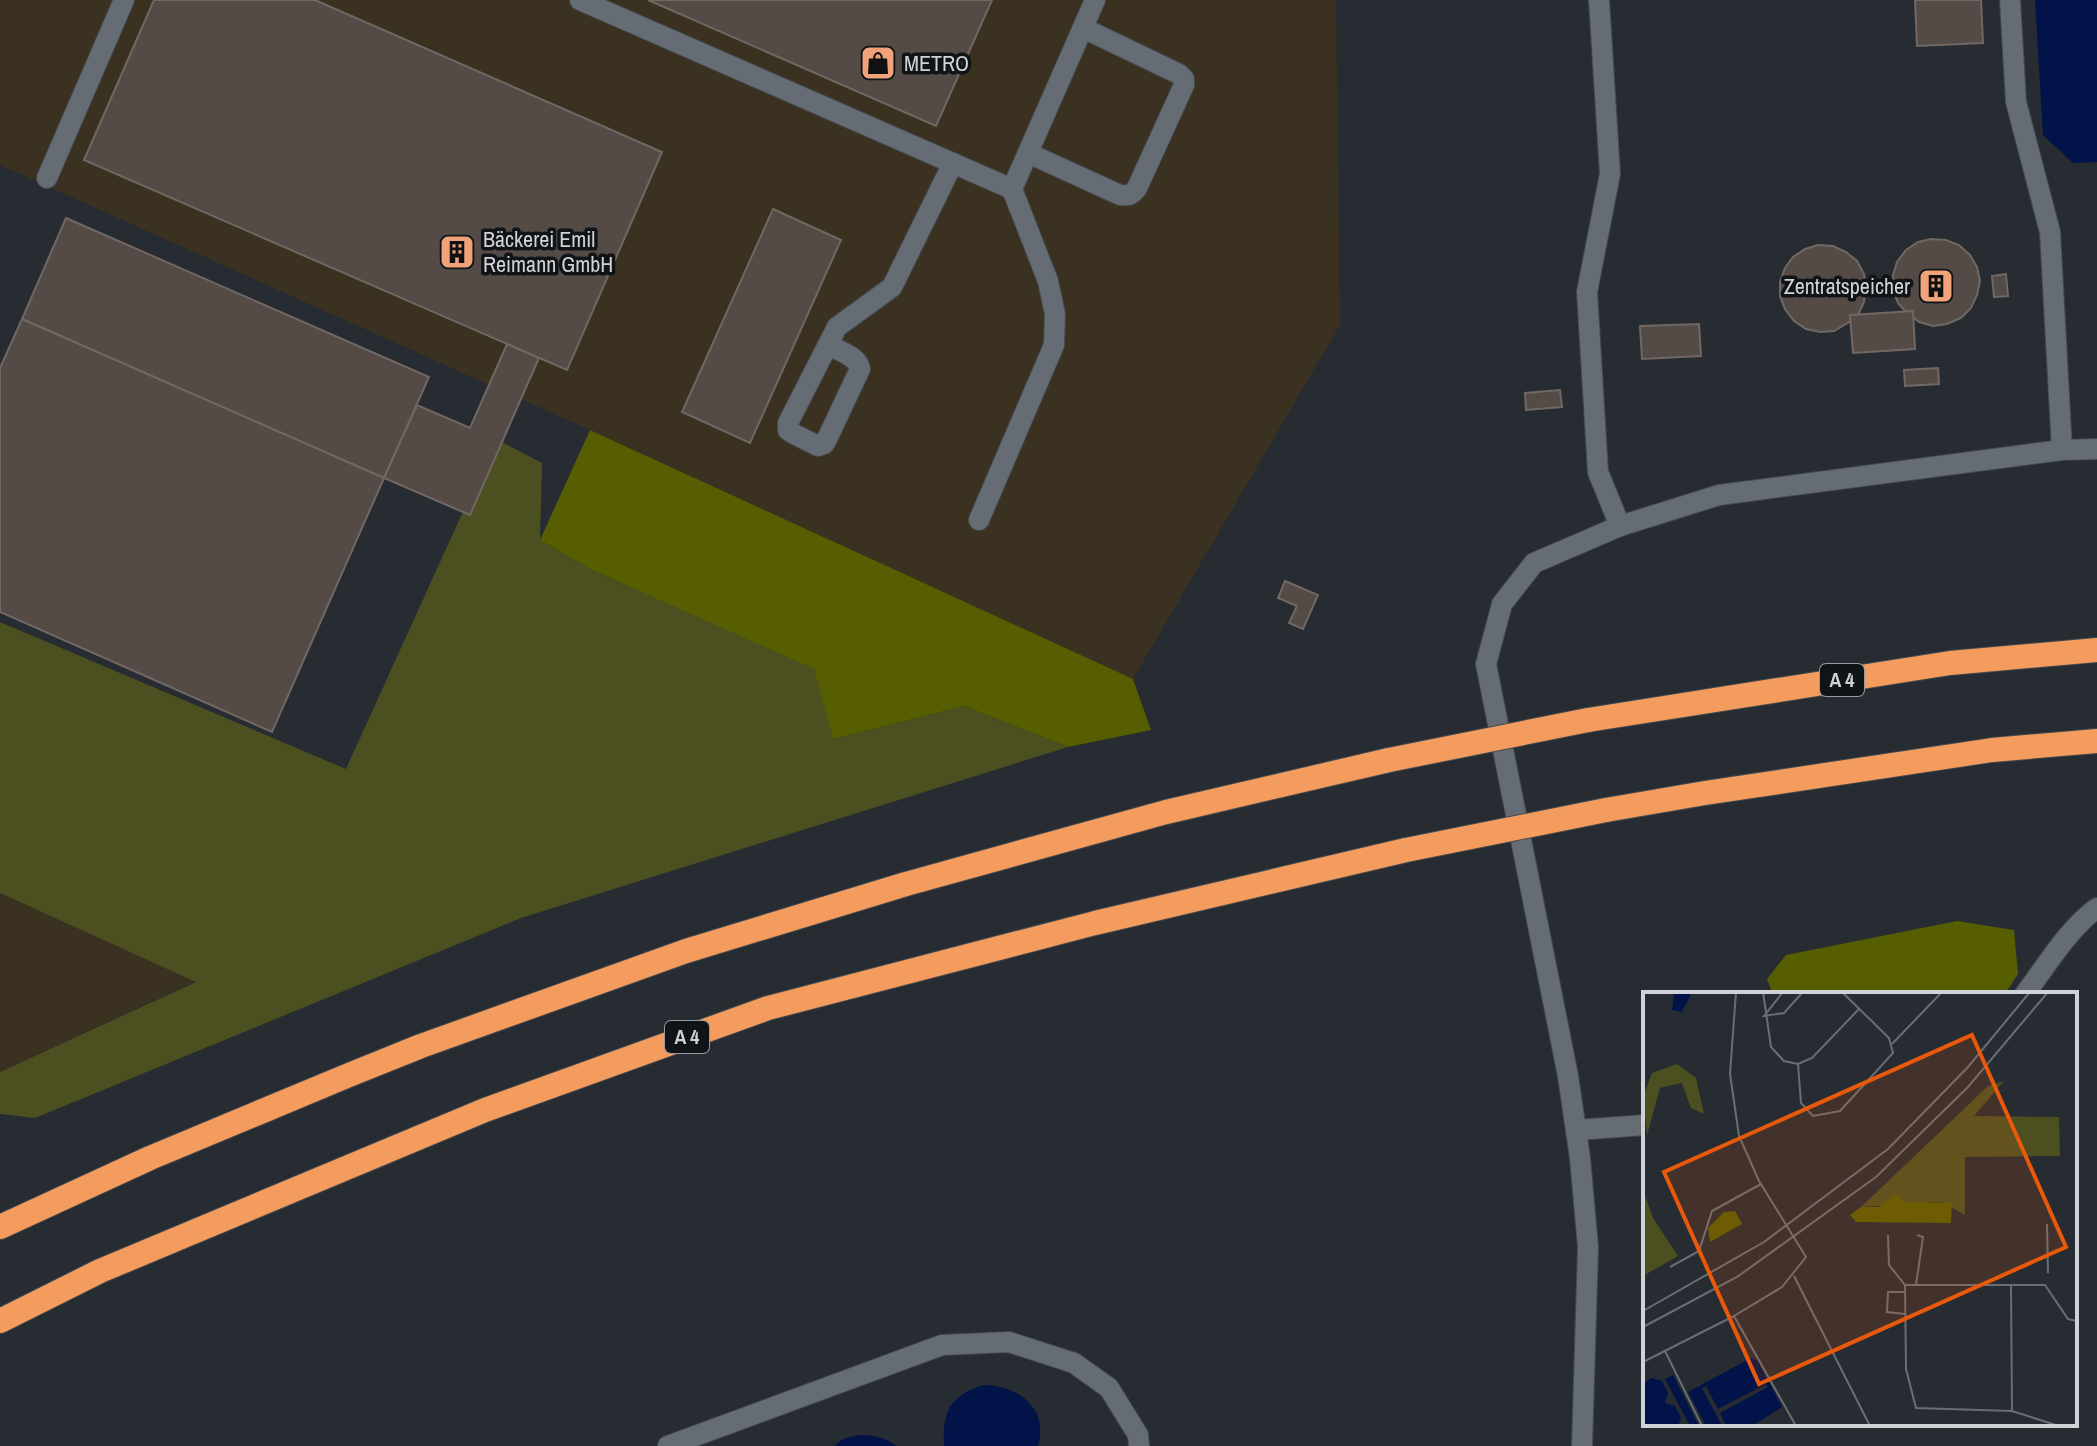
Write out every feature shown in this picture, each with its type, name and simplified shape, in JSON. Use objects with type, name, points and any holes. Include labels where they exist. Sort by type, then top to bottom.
[{"type":"highway","name":"A 4","points":[[0,1227],[150,1158],[421,1046],[686,951],[906,884],[1166,812],[1389,760],[1588,720],[1950,663],[2097,650]]},
{"type":"highway","name":"A 4","points":[[0,1321],[100,1271],[485,1110],[768,1008],[1095,923],[1406,850],[1705,793],[1992,750],[2097,741]]},
{"type":"lane","points":[[47,178],[124,0]]},
{"type":"lane","points":[[580,0],[1012,189],[1048,281],[1055,314],[1054,345],[979,520]]},
{"type":"lane","points":[[1012,189],[1095,0]]},
{"type":"lane","points":[[1599,0],[1610,174],[1587,292],[1598,472],[1620,526]]},
{"type":"lane","points":[[2010,0],[2016,102],[2050,232],[2062,450]]},
{"type":"lane","points":[[1028,153],[1128,196],[1137,188],[1184,85],[1184,79],[1179,74],[1083,28]]},
{"type":"lane","points":[[828,345],[855,359],[860,369],[827,439],[818,446],[788,430],[788,423],[837,327],[892,287],[953,163]]},
{"type":"lane","points":[[1582,1446],[1588,1247],[1568,1076],[1486,664],[1502,604],[1534,563],[1620,526],[1719,495],[2062,450],[2097,449]]},
{"type":"lane","points":[[2027,992],[2074,929],[2097,908]]},
{"type":"lane","points":[[1576,1130],[1643,1125]]},
{"type":"lane","points":[[668,1446],[942,1345],[1009,1342],[1074,1363],[1109,1388],[1138,1435],[1139,1446]]},
{"type":"shaded area","points":[[0,0],[1336,0],[1340,325],[1133,679],[652,458],[0,165]]},
{"type":"shaded area","points":[[2035,0],[2097,0],[2097,162],[2073,163],[2043,135]]},
{"type":"shaded area","points":[[590,430],[1133,679],[1151,730],[1068,747],[964,706],[833,739],[814,669],[590,569],[540,540]]},
{"type":"shaded area","points":[[0,893],[197,981],[0,1072]]},
{"type":"shaded area","points":[[1957,921],[2014,930],[2018,974],[2006,992],[1772,992],[1767,979],[1786,955]]},
{"type":"shaded area","points":[[984,1385],[1008,1390],[1028,1402],[1039,1421],[1038,1446],[944,1446],[950,1406],[963,1394]]},
{"type":"shaded area","points":[[858,1435],[879,1437],[897,1446],[834,1446],[843,1439]]},
{"type":"green space","points":[[496,439],[542,463],[540,540],[590,569],[815,669],[833,739],[964,706],[1068,747],[521,918],[35,1118],[0,1114],[0,1072],[196,982],[0,893],[0,622],[346,769]]},
{"type":"building","name":"Bäckerei Emil Reimann GmbH","points":[[154,0],[315,0],[662,152],[567,370],[84,160]]},
{"type":"building","name":"METRO","points":[[648,0],[992,0],[936,126]]},
{"type":"building","points":[[1915,0],[1981,0],[1983,43],[1917,46]]},
{"type":"building","points":[[773,209],[841,240],[750,443],[682,412]]},
{"type":"building","points":[[66,218],[429,377],[384,478],[22,319]]},
{"type":"building","name":"Zentratspeicher","points":[[1931,239],[1959,245],[1977,267],[1980,281],[1971,308],[1961,318],[1933,326],[1919,322],[1913,317],[1913,311],[1906,312],[1893,290],[1897,262],[1906,250],[1918,242]]},
{"type":"building","name":"Zentratspeicher","points":[[1818,245],[1833,246],[1846,252],[1857,261],[1864,274],[1864,302],[1858,315],[1850,315],[1851,321],[1834,331],[1806,329],[1794,321],[1780,296],[1780,282],[1793,257]]},
{"type":"building","points":[[2006,274],[2008,296],[1994,297],[1992,276]]},
{"type":"building","points":[[1913,311],[1915,349],[1853,353],[1850,315]]},
{"type":"building","points":[[22,319],[384,478],[272,732],[0,612],[0,368]]},
{"type":"building","points":[[1699,324],[1701,356],[1642,359],[1640,326]]},
{"type":"building","points":[[507,344],[539,358],[470,515],[384,478],[417,405],[470,428]]},
{"type":"building","points":[[1938,368],[1939,384],[1905,386],[1904,370]]},
{"type":"building","points":[[1560,390],[1562,407],[1526,410],[1525,393]]},
{"type":"building","points":[[1285,581],[1318,595],[1303,629],[1289,623],[1297,606],[1278,598]]},
{"type":"place","name":"METRO","points":[[878,63]]},
{"type":"place","name":"Bäckerei Emil Reimann GmbH","points":[[457,252]]},
{"type":"place","name":"Zentratspeicher","points":[[1936,286]]}]
